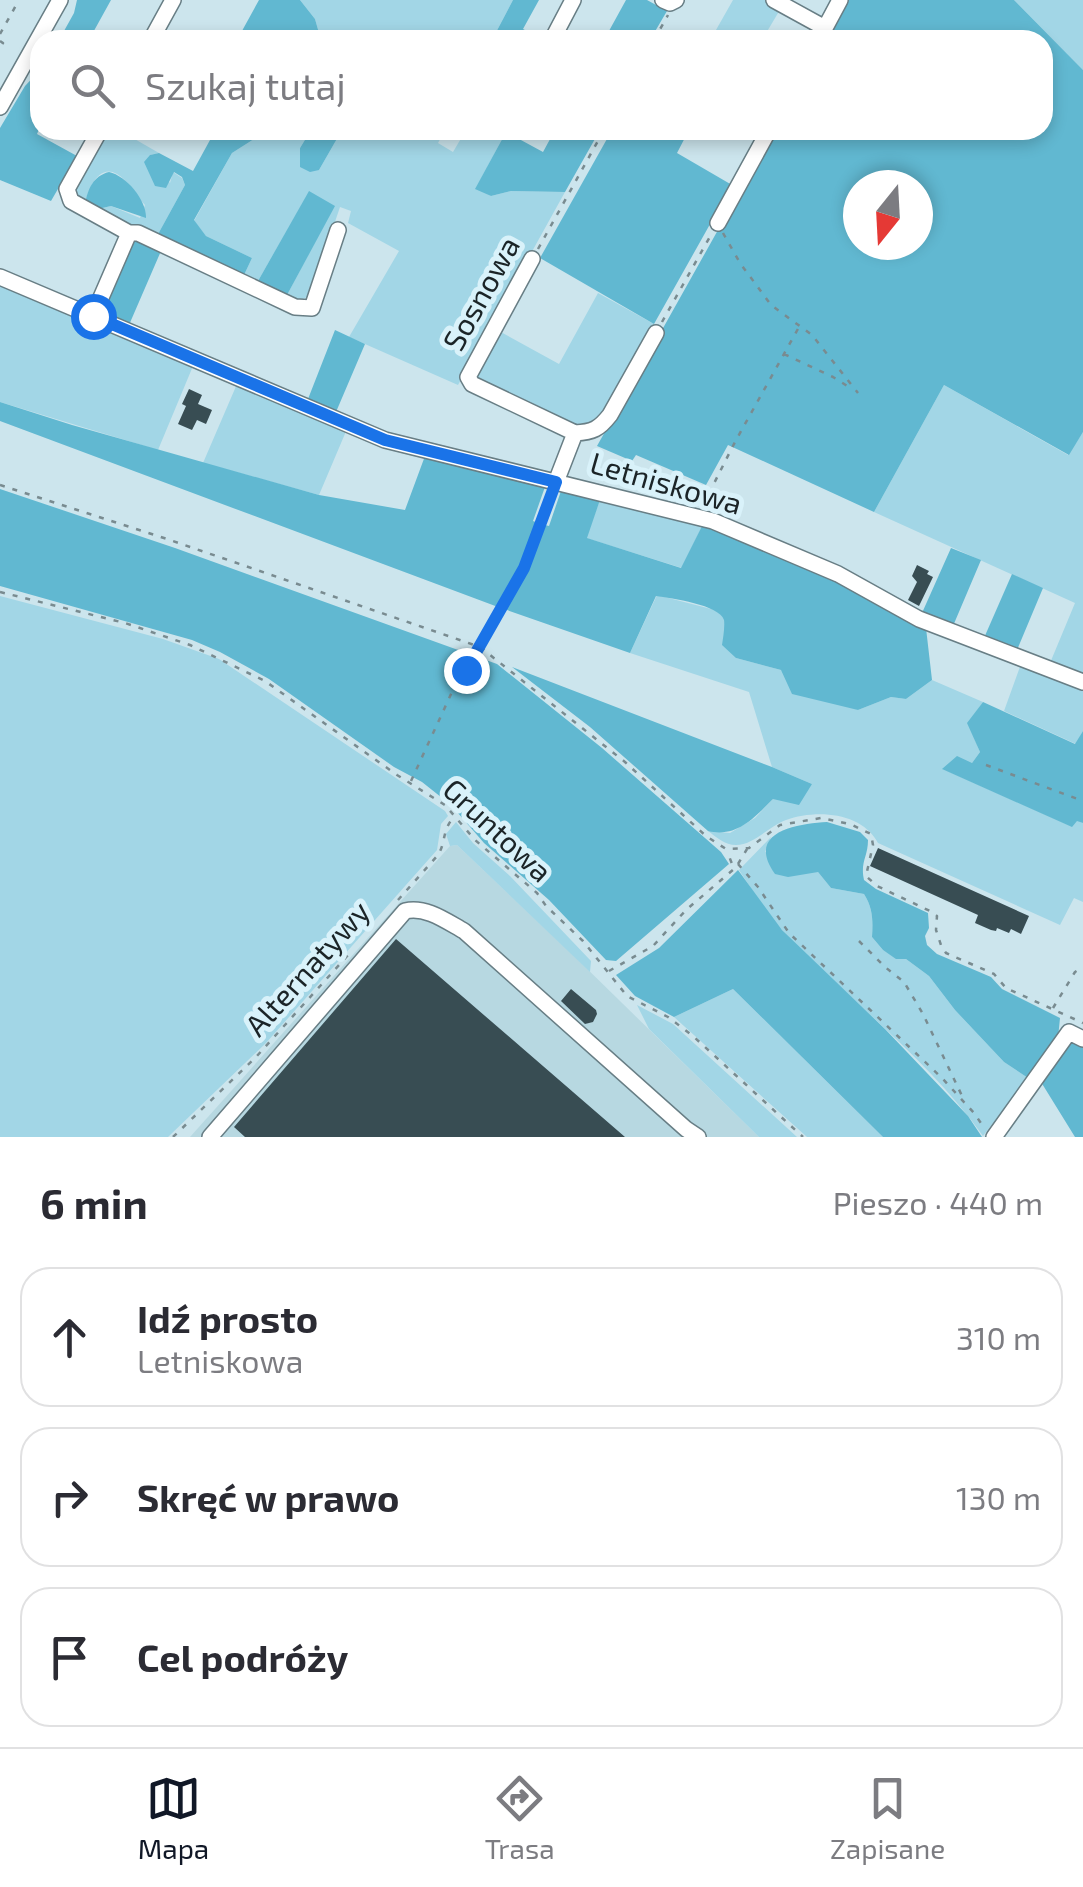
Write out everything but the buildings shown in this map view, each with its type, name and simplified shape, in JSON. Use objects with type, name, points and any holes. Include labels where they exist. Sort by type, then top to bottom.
[{"type":"street","points":[[43,30],[60,0]]},
{"type":"street","points":[[156,30],[173,0]]},
{"type":"street","points":[[557,30],[573,0]]},
{"type":"street","points":[[774,0],[815,30]]},
{"type":"street","points":[[823,30],[840,0]]},
{"type":"street","points":[[0,107],[30,54]]},
{"type":"street","points":[[94,140],[67,188],[77,206],[294,307],[312,308],[338,230]]},
{"type":"street","points":[[718,223],[764,140]]},
{"type":"street","points":[[93,316],[129,233]]},
{"type":"street","name":"Sosnowa","points":[[532,259],[468,380],[575,433]]},
{"type":"street","name":"Letniskowa","points":[[0,278],[385,440],[698,516],[838,574],[919,619],[1083,682]]},
{"type":"street","points":[[556,482],[575,433],[592,432],[610,415],[656,334]]},
{"type":"street","points":[[210,1137],[411,908],[428,912],[464,932],[698,1137]]},
{"type":"street","points":[[990,1135],[1068,1032],[1083,1038]]},
{"type":"path","points":[[0,34],[19,0]]},
{"type":"path","points":[[658,30],[671,1]]},
{"type":"path","points":[[0,41],[0,48]]},
{"type":"path","name":"Sosnowa","points":[[532,259],[598,140]]},
{"type":"path","points":[[718,223],[740,263],[770,304],[812,335],[858,393],[784,354]]},
{"type":"path","points":[[656,334],[718,223]]},
{"type":"path","points":[[698,516],[800,326]]},
{"type":"path","points":[[410,782],[452,692],[524,568],[556,482]]},
{"type":"path","points":[[0,485],[480,647],[595,737],[726,850],[734,869]]},
{"type":"path","name":"Gruntowa","points":[[0,592],[125,623],[190,644],[265,681],[445,805],[475,840],[583,941],[627,996],[668,1017],[693,1036],[802,1137]]},
{"type":"path","points":[[986,765],[1083,801]]},
{"type":"path","name":"Alternatywy","points":[[395,904],[438,855],[444,830],[454,816]]},
{"type":"path","points":[[607,973],[653,946],[686,910],[734,869],[748,848],[780,825],[821,818],[850,824],[871,834],[873,845],[866,876],[937,916],[936,930],[946,952],[994,974],[1006,988],[1083,1023]]},
{"type":"path","points":[[726,850],[748,848]]},
{"type":"path","points":[[738,864],[789,933],[862,1000],[967,1106],[990,1135]]},
{"type":"path","points":[[859,941],[904,982],[967,1106]]},
{"type":"path","name":"Alternatywy","points":[[174,1137],[256,1057],[355,948]]},
{"type":"path","points":[[1052,1010],[1075,972],[1083,967]]},
{"type":"shaded area","points":[[77,0],[111,0],[94,30],[65,30]]},
{"type":"shaded area","points":[[259,0],[300,0],[315,19],[318,30],[242,30]]},
{"type":"shaded area","points":[[300,0],[513,0],[497,30],[318,30],[315,19]]},
{"type":"shaded area","points":[[513,0],[539,0],[525,30],[497,30]]},
{"type":"shaded area","points":[[626,0],[647,0],[667,11],[656,30],[610,30]]},
{"type":"shaded area","points":[[733,0],[767,0],[781,8],[768,30],[716,30]]},
{"type":"shaded area","points":[[846,0],[1014,0],[1044,30],[830,30]]},
{"type":"shaded area","points":[[1014,0],[1083,0],[1083,70],[1053,40],[1053,30],[1044,30]]},
{"type":"shaded area","points":[[1053,40],[1083,70],[1083,432],[1069,455],[944,385],[874,512],[728,445],[706,485],[636,455],[632,461],[597,446],[768,140],[1053,140]]},
{"type":"shaded area","points":[[30,81],[30,140],[48,140],[77,156],[51,201],[0,180],[0,128]]},
{"type":"shaded area","points":[[101,140],[136,140],[159,153],[150,155],[170,183],[173,172],[185,185],[157,236],[98,209],[111,206],[140,218],[145,205],[117,174],[99,175],[85,203],[72,192]]},
{"type":"shaded area","points":[[210,140],[252,140],[232,153],[194,220],[206,236],[252,258],[244,275],[157,236],[185,185],[174,172],[166,188],[155,186],[144,162],[159,153],[193,171]]},
{"type":"shaded area","points":[[252,140],[305,140],[300,148],[319,170],[336,140],[440,140],[438,143],[453,152],[460,140],[502,140],[476,188],[491,196],[511,191],[565,192],[458,385],[349,337],[399,251],[348,223],[351,211],[340,207],[310,296],[300,300],[287,295],[334,206],[309,192],[258,281],[244,275],[252,258],[206,236],[194,221],[232,153]]},
{"type":"shaded area","points":[[305,140],[336,140],[319,170],[310,172],[300,167],[300,148]]},
{"type":"shaded area","points":[[502,140],[521,140],[543,152],[550,140],[594,140],[565,192],[511,191],[491,196],[475,189]]},
{"type":"shaded area","points":[[606,140],[684,140],[677,153],[732,185],[654,324],[540,258]]},
{"type":"shaded area","points":[[109,172],[123,178],[135,190],[146,218],[111,206],[98,209],[85,204],[92,184]]},
{"type":"shaded area","points":[[309,191],[335,206],[287,295],[258,281]]},
{"type":"shaded area","points":[[133,239],[161,251],[129,325],[100,313]]},
{"type":"shaded area","points":[[0,283],[193,366],[158,450],[0,402]]},
{"type":"shaded area","points":[[598,293],[654,324],[602,421],[577,427],[476,382],[474,376],[499,331],[559,364]]},
{"type":"shaded area","points":[[335,330],[365,344],[336,412],[308,399]]},
{"type":"shaded area","points":[[237,384],[347,429],[319,495],[203,463]]},
{"type":"shaded area","points":[[944,385],[1068,455],[1083,432],[1083,675],[1050,663],[1075,603],[874,512]]},
{"type":"shaded area","points":[[0,402],[319,495],[405,510],[425,456],[546,484],[533,521],[538,523],[522,567],[498,607],[0,421]]},
{"type":"shaded area","points":[[562,488],[601,497],[587,538],[681,568],[703,524],[846,585],[926,628],[932,680],[906,699],[891,697],[858,710],[792,694],[781,670],[736,658],[722,645],[721,615],[694,603],[656,596],[630,653],[504,609],[545,525],[549,526]]},
{"type":"shaded area","points":[[0,489],[497,664],[602,748],[721,852],[729,864],[616,961],[606,960],[549,900],[484,843],[451,805],[269,679],[192,640],[0,586]]},
{"type":"shaded area","points":[[601,497],[703,524],[682,568],[586,538]]},
{"type":"shaded area","points":[[951,548],[981,560],[953,626],[922,613]]},
{"type":"shaded area","points":[[1012,574],[1043,588],[1017,650],[984,638]]},
{"type":"shaded area","points":[[657,595],[719,611],[736,658],[781,670],[858,710],[891,697],[906,699],[932,680],[983,702],[968,723],[980,752],[972,763],[943,769],[1071,826],[1077,820],[1083,823],[1083,902],[1074,898],[1060,925],[878,843],[861,825],[837,816],[811,815],[786,820],[743,844],[728,844],[714,836],[708,831],[730,833],[755,818],[773,799],[812,784],[772,767],[749,692],[630,653]]},
{"type":"shaded area","points":[[0,596],[163,639],[219,659],[448,816],[441,824],[437,850],[266,1043],[168,1137],[0,1137]]},
{"type":"shaded area","points":[[1021,664],[1083,688],[1083,731],[1076,744],[1004,711]]},
{"type":"shaded area","points":[[512,667],[812,784],[799,805],[773,799],[736,829],[708,831],[590,727]]},
{"type":"shaded area","points":[[983,702],[1075,744],[1083,731],[1083,823],[1077,821],[1072,827],[942,769],[957,756],[972,763],[980,752],[967,723]]},
{"type":"shaded area","points":[[456,822],[591,961],[590,972],[457,845],[450,846],[446,834]]},
{"type":"shaded area","points":[[827,822],[860,832],[868,840],[864,880],[928,913],[925,936],[927,945],[937,954],[991,977],[1002,989],[1060,1018],[1058,1038],[1028,1078],[1004,1062],[929,976],[906,959],[896,959],[883,950],[872,937],[872,915],[864,894],[831,888],[818,872],[788,877],[775,874],[767,860],[770,840],[789,828]]},
{"type":"shaded area","points":[[771,837],[765,852],[818,872],[831,888],[864,894],[872,915],[872,937],[883,950],[906,959],[929,976],[1004,1062],[1028,1078],[983,1136],[938,1081],[784,932],[760,902],[739,870]]},
{"type":"shaded area","points":[[457,845],[759,1137],[190,1137],[450,846]]},
{"type":"shaded area","points":[[738,870],[782,930],[885,1029],[968,1116],[982,1137],[883,1137],[733,989],[674,1017],[635,996],[616,975],[659,948]]},
{"type":"shaded area","points":[[733,989],[883,1137],[807,1137],[674,1017]]},
{"type":"shaded area","points":[[637,1005],[673,1024],[797,1137],[759,1137],[649,1029]]},
{"type":"shaded area","points":[[1072,1038],[1083,1043],[1083,1137],[1075,1137],[1041,1082]]},
{"type":"route","points":[[93,316],[385,440],[556,482],[524,568],[466,670]]}]
